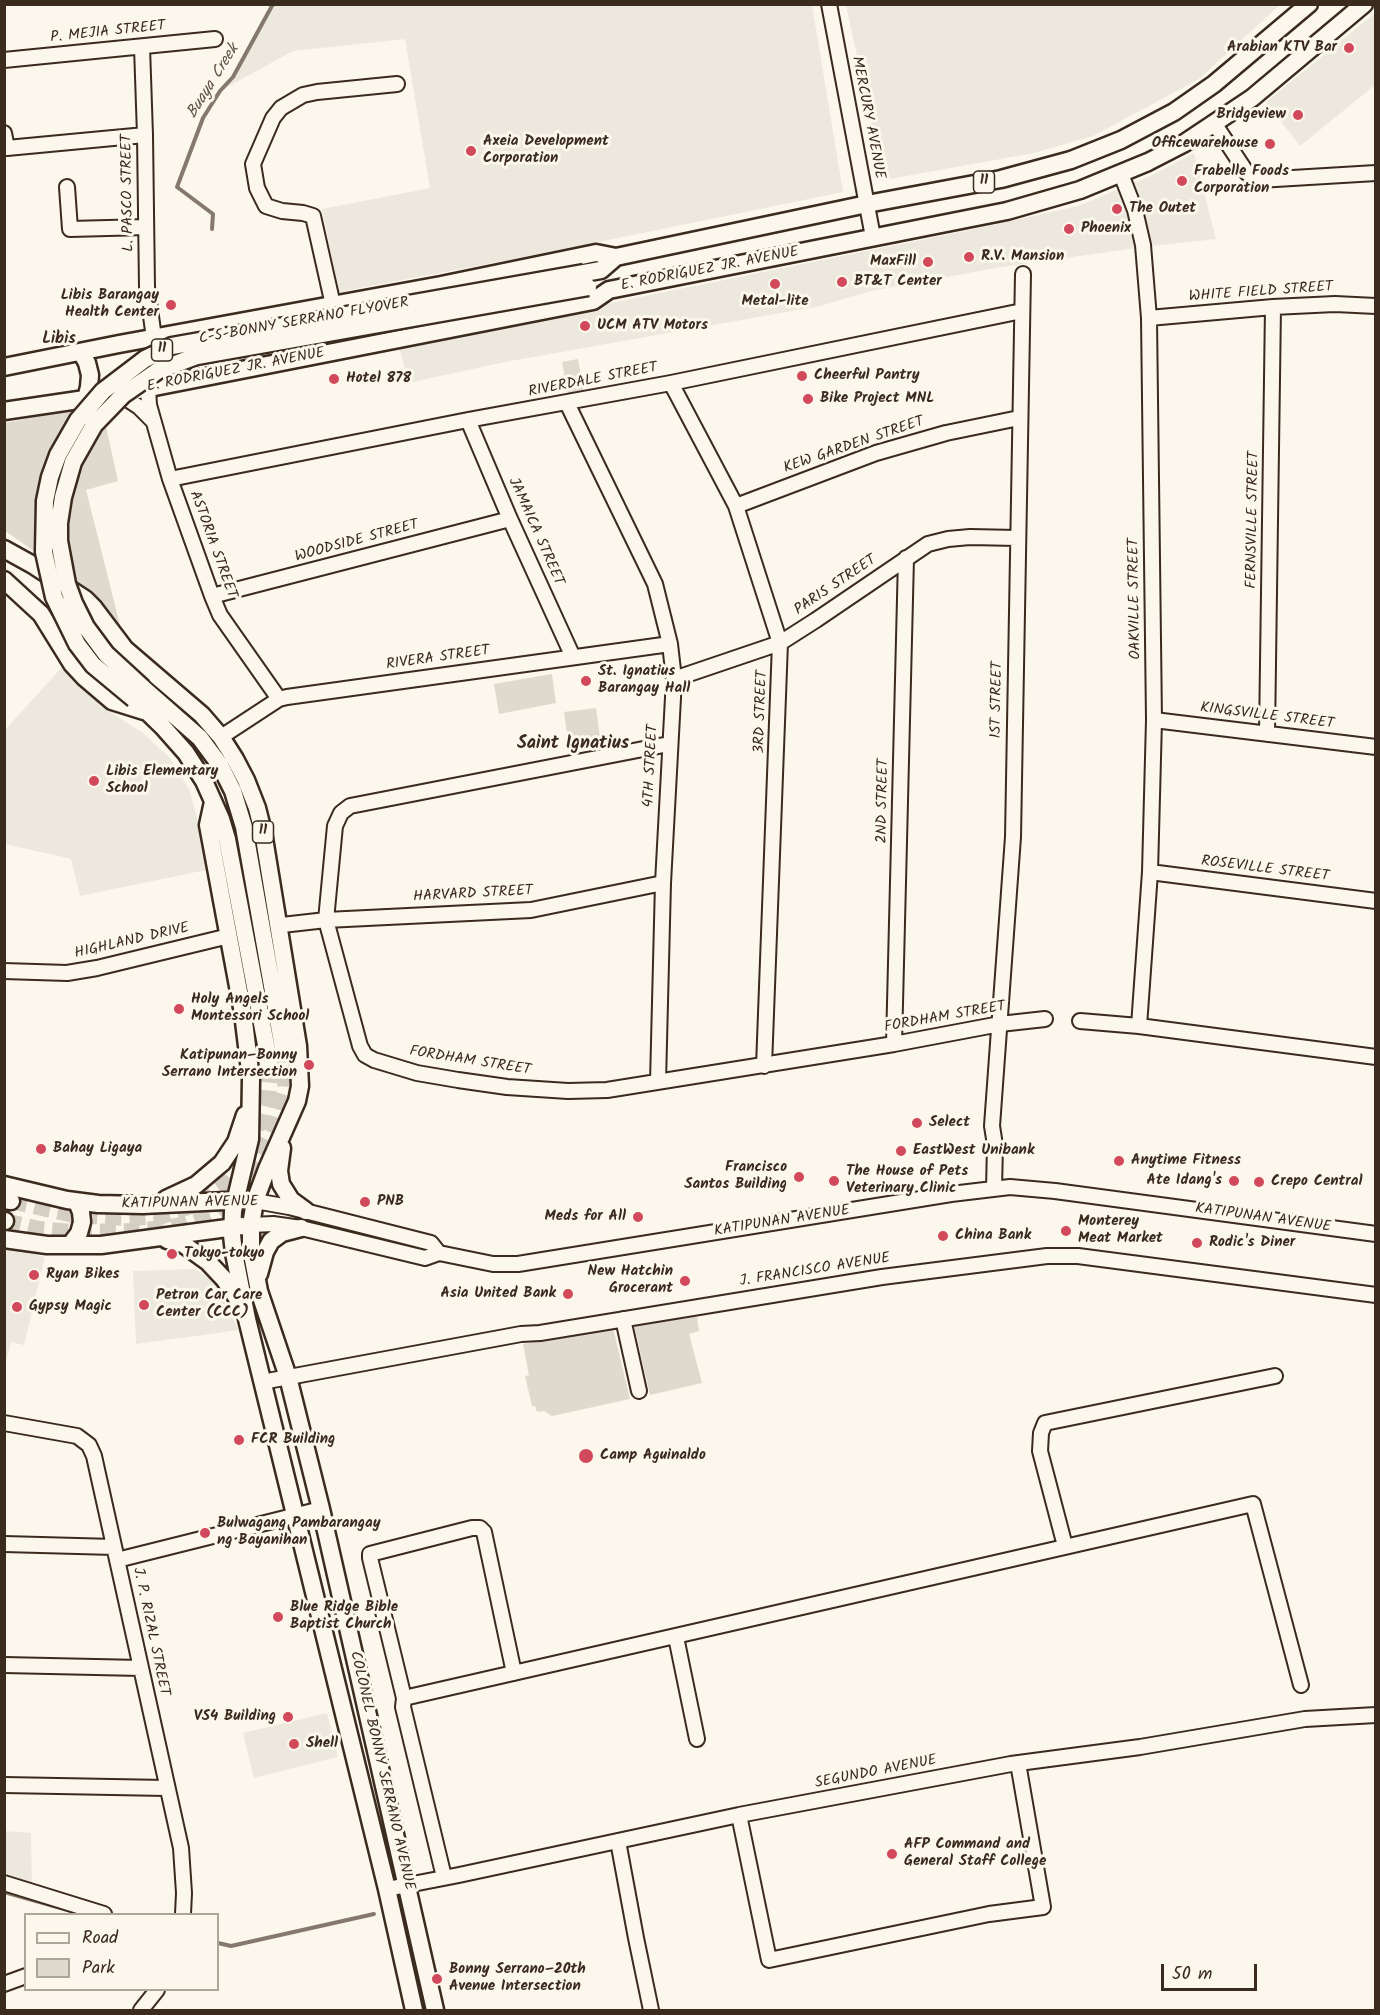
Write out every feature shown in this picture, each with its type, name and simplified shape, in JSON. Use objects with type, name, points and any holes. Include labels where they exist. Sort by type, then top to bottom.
[{"type":"main road","name":"E. RODRIGUEZ JR. AVENUE","points":[[4,411],[119,394],[593,301],[609,290],[1007,211],[1080,190],[1121,174],[1183,144],[1252,98],[1364,4]]},
{"type":"main road","name":"E. RODRIGUEZ JR. AVENUE","points":[[4,367],[500,274],[596,253],[616,257],[867,204],[1002,179],[1071,160],[1121,140],[1174,112],[1214,84],[1309,5]]},
{"type":"main road","name":"C-5-BONNY SERRANO FLYOVER","points":[[139,694],[86,627],[67,584],[59,541],[61,507],[73,462],[94,425],[123,395],[159,370],[197,356],[586,280],[616,257]]},
{"type":"main road","name":"C-5-BONNY SERRANO FLYOVER","points":[[586,280],[609,290]]},
{"type":"main road","points":[[279,316],[290,361]]},
{"type":"main road","points":[[81,352],[90,375],[86,399]]},
{"type":"main road","points":[[4,544],[33,565]]},
{"type":"main road","name":"COLONEL BONNY SERRANO AVENUE","points":[[4,549],[33,565],[89,603],[125,649],[193,705],[220,737],[246,780],[260,819],[295,1025],[300,1086],[297,1101],[255,1201],[251,1225],[251,1249],[258,1284],[288,1377],[321,1509],[435,2010]]},
{"type":"main road","name":"11","points":[[4,580],[41,614],[72,663],[85,678],[112,700],[147,711]]},
{"type":"main road","name":"11","points":[[139,694],[200,738],[220,765],[232,791],[244,826],[275,1049],[221,819],[198,771],[171,735],[147,711],[139,694]]},
{"type":"main road","name":"COLONEL BONNY SERRANO AVENUE","points":[[213,802],[208,825],[247,1039],[251,1079],[250,1139],[235,1200],[232,1228],[234,1253],[262,1382],[387,1889],[414,2010]]},
{"type":"main road","points":[[143,1205],[185,1191],[202,1181],[222,1163],[239,1134],[251,1079]]},
{"type":"main road","points":[[258,1284],[265,1252],[271,1241],[303,1220],[281,1184],[279,1171],[284,1130]]},
{"type":"main road","name":"KATIPUNAN AVENUE","points":[[4,1185],[95,1204],[143,1205],[255,1201]]},
{"type":"main road","points":[[70,1245],[79,1233],[82,1222],[77,1202]]},
{"type":"main road","points":[[94,1245],[88,1228],[89,1215],[95,1204]]},
{"type":"main road","name":"KATIPUNAN AVENUE","points":[[4,1239],[36,1244],[94,1245],[160,1239],[251,1225]]},
{"type":"main road","points":[[160,1239],[183,1244],[208,1262],[228,1284],[247,1317]]},
{"type":"street","name":"MERCURY AVENUE","points":[[829,4],[873,237]]},
{"type":"street","name":"P. MEJIA STREET","points":[[4,60],[214,39]]},
{"type":"street","name":"L. PASCO STREET","points":[[142,47],[146,135],[147,287],[154,338]]},
{"type":"street","points":[[333,305],[313,216],[266,206],[257,188],[253,164],[273,118],[281,108],[303,95],[397,84]]},
{"type":"street","points":[[1214,123],[1247,174],[1259,180],[1376,173]]},
{"type":"street","points":[[4,133],[7,148],[146,135]]},
{"type":"street","name":"OAKVILLE STREET","points":[[1121,174],[1135,210],[1143,246],[1149,318],[1154,720],[1150,872],[1139,1026]]},
{"type":"street","points":[[67,187],[70,229],[146,227]]},
{"type":"street","name":"1ST STREET","points":[[989,1189],[995,1145],[992,1126],[1013,837],[1023,274]]},
{"type":"street","name":"WHITE FIELD STREET","points":[[1149,318],[1273,306],[1335,304],[1376,306]]},
{"type":"street","name":"FERNSVILLE STREET","points":[[1267,734],[1273,306]]},
{"type":"street","name":"RIVERDALE STREET","points":[[170,479],[468,420],[671,383],[1022,311]]},
{"type":"street","name":"3RD STREET","points":[[671,383],[736,506],[780,643],[764,1065]]},
{"type":"street","name":"ASTORIA STREET","points":[[148,388],[147,396],[170,479],[220,615],[279,699]]},
{"type":"street","points":[[119,394],[139,407],[155,422]]},
{"type":"street","name":"4TH STREET","points":[[567,403],[655,584],[670,644],[674,679],[663,883],[658,1082]]},
{"type":"street","name":"KEW GARDEN STREET","points":[[736,506],[876,453],[946,433],[1019,418]]},
{"type":"street","name":"JAMAICA STREET","points":[[468,420],[573,657]]},
{"type":"street","name":"WOODSIDE STREET","points":[[212,596],[510,519]]},
{"type":"street","name":"PARIS STREET","points":[[674,679],[780,643],[928,544],[948,539],[1017,538]]},
{"type":"street","name":"2ND STREET","points":[[894,1044],[906,558]]},
{"type":"street","name":"RIVERA STREET","points":[[220,737],[279,699],[670,644]]},
{"type":"street","name":"KINGSVILLE STREET","points":[[1154,720],[1376,747]]},
{"type":"street","name":"FORDHAM STREET","points":[[669,744],[350,806],[340,813],[335,826],[326,920],[360,1046],[365,1055],[417,1073],[507,1087],[568,1091],[607,1090],[894,1044],[1000,1024],[1045,1019]]},
{"type":"street","name":"ROSEVILLE STREET","points":[[1150,872],[1376,902]]},
{"type":"street","name":"HARVARD STREET","points":[[282,925],[326,920],[531,910],[663,883]]},
{"type":"street","name":"HIGHLAND DRIVE","points":[[4,971],[67,973],[137,959],[229,936]]},
{"type":"street","points":[[1080,1021],[1139,1026],[1376,1057]]},
{"type":"street","name":"KATIPUNAN AVENUE","points":[[255,1201],[303,1220],[431,1243],[439,1253],[493,1264],[518,1264],[1010,1187],[1376,1234]]},
{"type":"street","name":"KATIPUNAN AVENUE","points":[[251,1225],[303,1220]]},
{"type":"street","name":"J. FRANCISCO AVENUE","points":[[262,1382],[450,1346],[623,1318],[882,1277],[1047,1256],[1078,1256],[1376,1295]]},
{"type":"street","points":[[623,1318],[639,1391]]},
{"type":"street","points":[[1065,1546],[1041,1451],[1041,1433],[1045,1423],[1275,1376]]},
{"type":"street","name":"J. P. RIZAL STREET","points":[[4,1423],[77,1436],[89,1445],[94,1456],[181,1848],[183,1913]]},
{"type":"street","points":[[404,1698],[1253,1504],[1301,1685]]},
{"type":"street","points":[[4,1544],[115,1554],[321,1509]]},
{"type":"street","points":[[444,1878],[403,1707],[404,1698],[370,1554],[472,1528],[480,1528],[484,1532],[514,1673]]},
{"type":"street","points":[[676,1637],[697,1739]]},
{"type":"street","points":[[4,1665],[141,1668]]},
{"type":"street","name":"SEGUNDO AVENUE","points":[[387,1889],[739,1815],[1018,1763],[1140,1747],[1305,1719],[1376,1715]]},
{"type":"street","points":[[739,1815],[769,1960],[988,1914],[1043,1907],[1018,1763]]},
{"type":"street","points":[[4,1785],[166,1788]]},
{"type":"street","points":[[618,1841],[651,2010]]},
{"type":"street","points":[[4,1884],[101,1913]]},
{"type":"street","points":[[4,1984],[24,1977]]},
{"type":"street","points":[[141,2010],[155,1991]]},
{"type":"shaded area","points":[[274,4],[812,5],[843,192],[535,255],[339,292],[322,209],[430,188],[405,39],[293,51],[220,91],[233,77]]},
{"type":"shaded area","points":[[846,4],[1280,5],[1199,79],[1093,136],[1034,153],[884,180]]},
{"type":"shaded area","points":[[1375,13],[1375,85],[1300,146],[1266,102]]},
{"type":"shaded area","points":[[1194,153],[1216,239],[1001,267],[871,291],[820,306],[505,362],[408,383],[399,346],[1078,206],[1152,175]]},
{"type":"shaded area","name":"Libis Elementary School","points":[[64,665],[79,686],[102,707],[143,733],[169,757],[189,789],[201,832],[206,870],[80,896],[71,859],[5,844],[4,731]]},
{"type":"shaded area","points":[[5,1247],[45,1257],[24,1345],[11,1342],[6,1362],[5,1362]]},
{"type":"shaded area","points":[[195,1269],[213,1281],[239,1330],[136,1344],[133,1271]]},
{"type":"shaded area","points":[[327,1713],[338,1757],[254,1778],[243,1733]]},
{"type":"shaded area","points":[[4,1831],[31,1833],[32,1888],[5,1880]]},
{"type":"green space","points":[[578,359],[584,393],[568,396],[562,362]]},
{"type":"green space","points":[[101,404],[118,481],[86,490],[123,637],[91,591],[5,531],[5,423]]},
{"type":"green space","points":[[552,674],[556,703],[499,714],[494,684]]},
{"type":"green space","points":[[596,708],[601,745],[569,749],[564,712]]},
{"type":"green space","points":[[682,1315],[683,1319],[697,1316],[699,1331],[689,1334],[702,1383],[650,1395],[634,1325]]},
{"type":"green space","points":[[613,1328],[630,1399],[552,1416],[544,1411],[537,1412],[535,1406],[532,1406],[525,1376],[529,1375],[523,1344]]},
{"type":"waterway","name":"Buaya Creek","points":[[212,229],[213,214],[177,187],[203,118],[220,91],[233,77],[273,4]]},
{"type":"waterway","points":[[4,1892],[78,1913]]},
{"type":"waterway","points":[[219,1943],[231,1946],[374,1914]]},
{"type":"tunnel","points":[[5,1221],[39,1229],[70,1232],[137,1231],[177,1226],[214,1213],[241,1186],[274,1121],[285,1088],[286,1069],[283,1048]]},
{"type":"tunnel","points":[[11,1201],[74,1215],[129,1218],[163,1216],[196,1204],[226,1183],[238,1167],[250,1143],[268,1093],[270,1074],[267,1050]]},
{"type":"place","name":"Arabian KTV Bar","points":[[1349,48]]},
{"type":"place","name":"Bridgeview","points":[[1298,115]]},
{"type":"place","name":"Officewarehouse","points":[[1270,144]]},
{"type":"place","name":"Axeia Development Corporation","points":[[471,151]]},
{"type":"place","name":"Frabelle Foods Corporation","points":[[1182,181]]},
{"type":"place","name":"The Outet","points":[[1117,209]]},
{"type":"place","name":"Phoenix","points":[[1069,229]]},
{"type":"place","name":"R.V. Mansion","points":[[969,257]]},
{"type":"place","name":"MaxFill","points":[[928,262]]},
{"type":"place","name":"BT&T Center","points":[[842,282]]},
{"type":"place","name":"Metal-lite","points":[[775,284]]},
{"type":"place","name":"Libis Barangay Health Center","points":[[171,305]]},
{"type":"place","name":"UCM ATV Motors","points":[[585,326]]},
{"type":"place","name":"Cheerful Pantry","points":[[802,376]]},
{"type":"place","name":"Hotel 878","points":[[334,379]]},
{"type":"place","name":"Bike Project MNL","points":[[808,399]]},
{"type":"place","name":"St. Ignatius Barangay Hall","points":[[586,681]]},
{"type":"place","name":"Libis Elementary School","points":[[94,781]]},
{"type":"place","name":"Holy Angels Montessori School","points":[[179,1009]]},
{"type":"place","name":"Katipunan–Bonny Serrano Intersection","points":[[309,1065]]},
{"type":"place","name":"Select","points":[[917,1123]]},
{"type":"place","name":"Bahay Ligaya","points":[[41,1149]]},
{"type":"place","name":"EastWest Unibank","points":[[901,1151]]},
{"type":"place","name":"Anytime Fitness","points":[[1119,1161]]},
{"type":"place","name":"Francisco Santos Building","points":[[799,1177]]},
{"type":"place","name":"The House of Pets Veterinary Clinic","points":[[834,1181]]},
{"type":"place","name":"Ate Idang's","points":[[1234,1181]]},
{"type":"place","name":"Crepo Central","points":[[1259,1182]]},
{"type":"place","name":"PNB","points":[[365,1202]]},
{"type":"place","name":"Meds for All","points":[[638,1217]]},
{"type":"place","name":"Monterey Meat Market","points":[[1066,1231]]},
{"type":"place","name":"China Bank","points":[[943,1236]]},
{"type":"place","name":"Rodic's Diner","points":[[1197,1243]]},
{"type":"place","name":"Tokyo-tokyo","points":[[172,1254]]},
{"type":"place","name":"Ryan Bikes","points":[[34,1275]]},
{"type":"place","name":"New Hatchin Grocerant","points":[[685,1281]]},
{"type":"place","name":"Asia United Bank","points":[[568,1294]]},
{"type":"place","name":"Petron Car Care Center (CCC)","points":[[144,1305]]},
{"type":"place","name":"Gypsy Magic","points":[[17,1307]]},
{"type":"place","name":"FCR Building","points":[[239,1440]]},
{"type":"place","name":"Camp Aguinaldo","points":[[586,1456]]},
{"type":"place","name":"Bulwagang Pambarangay ng Bayanihan","points":[[205,1533]]},
{"type":"place","name":"Blue Ridge Bible Baptist Church","points":[[278,1617]]},
{"type":"place","name":"VS4 Building","points":[[288,1717]]},
{"type":"place","name":"Shell","points":[[294,1744]]},
{"type":"place","name":"AFP Command and General Staff College","points":[[892,1854]]},
{"type":"place","name":"Bonny Serrano–20th Avenue Intersection","points":[[437,1979]]},
{"type":"district","name":"Libis","points":[[59,340]]},
{"type":"district","name":"Saint Ignatius","points":[[573,745]]}]
